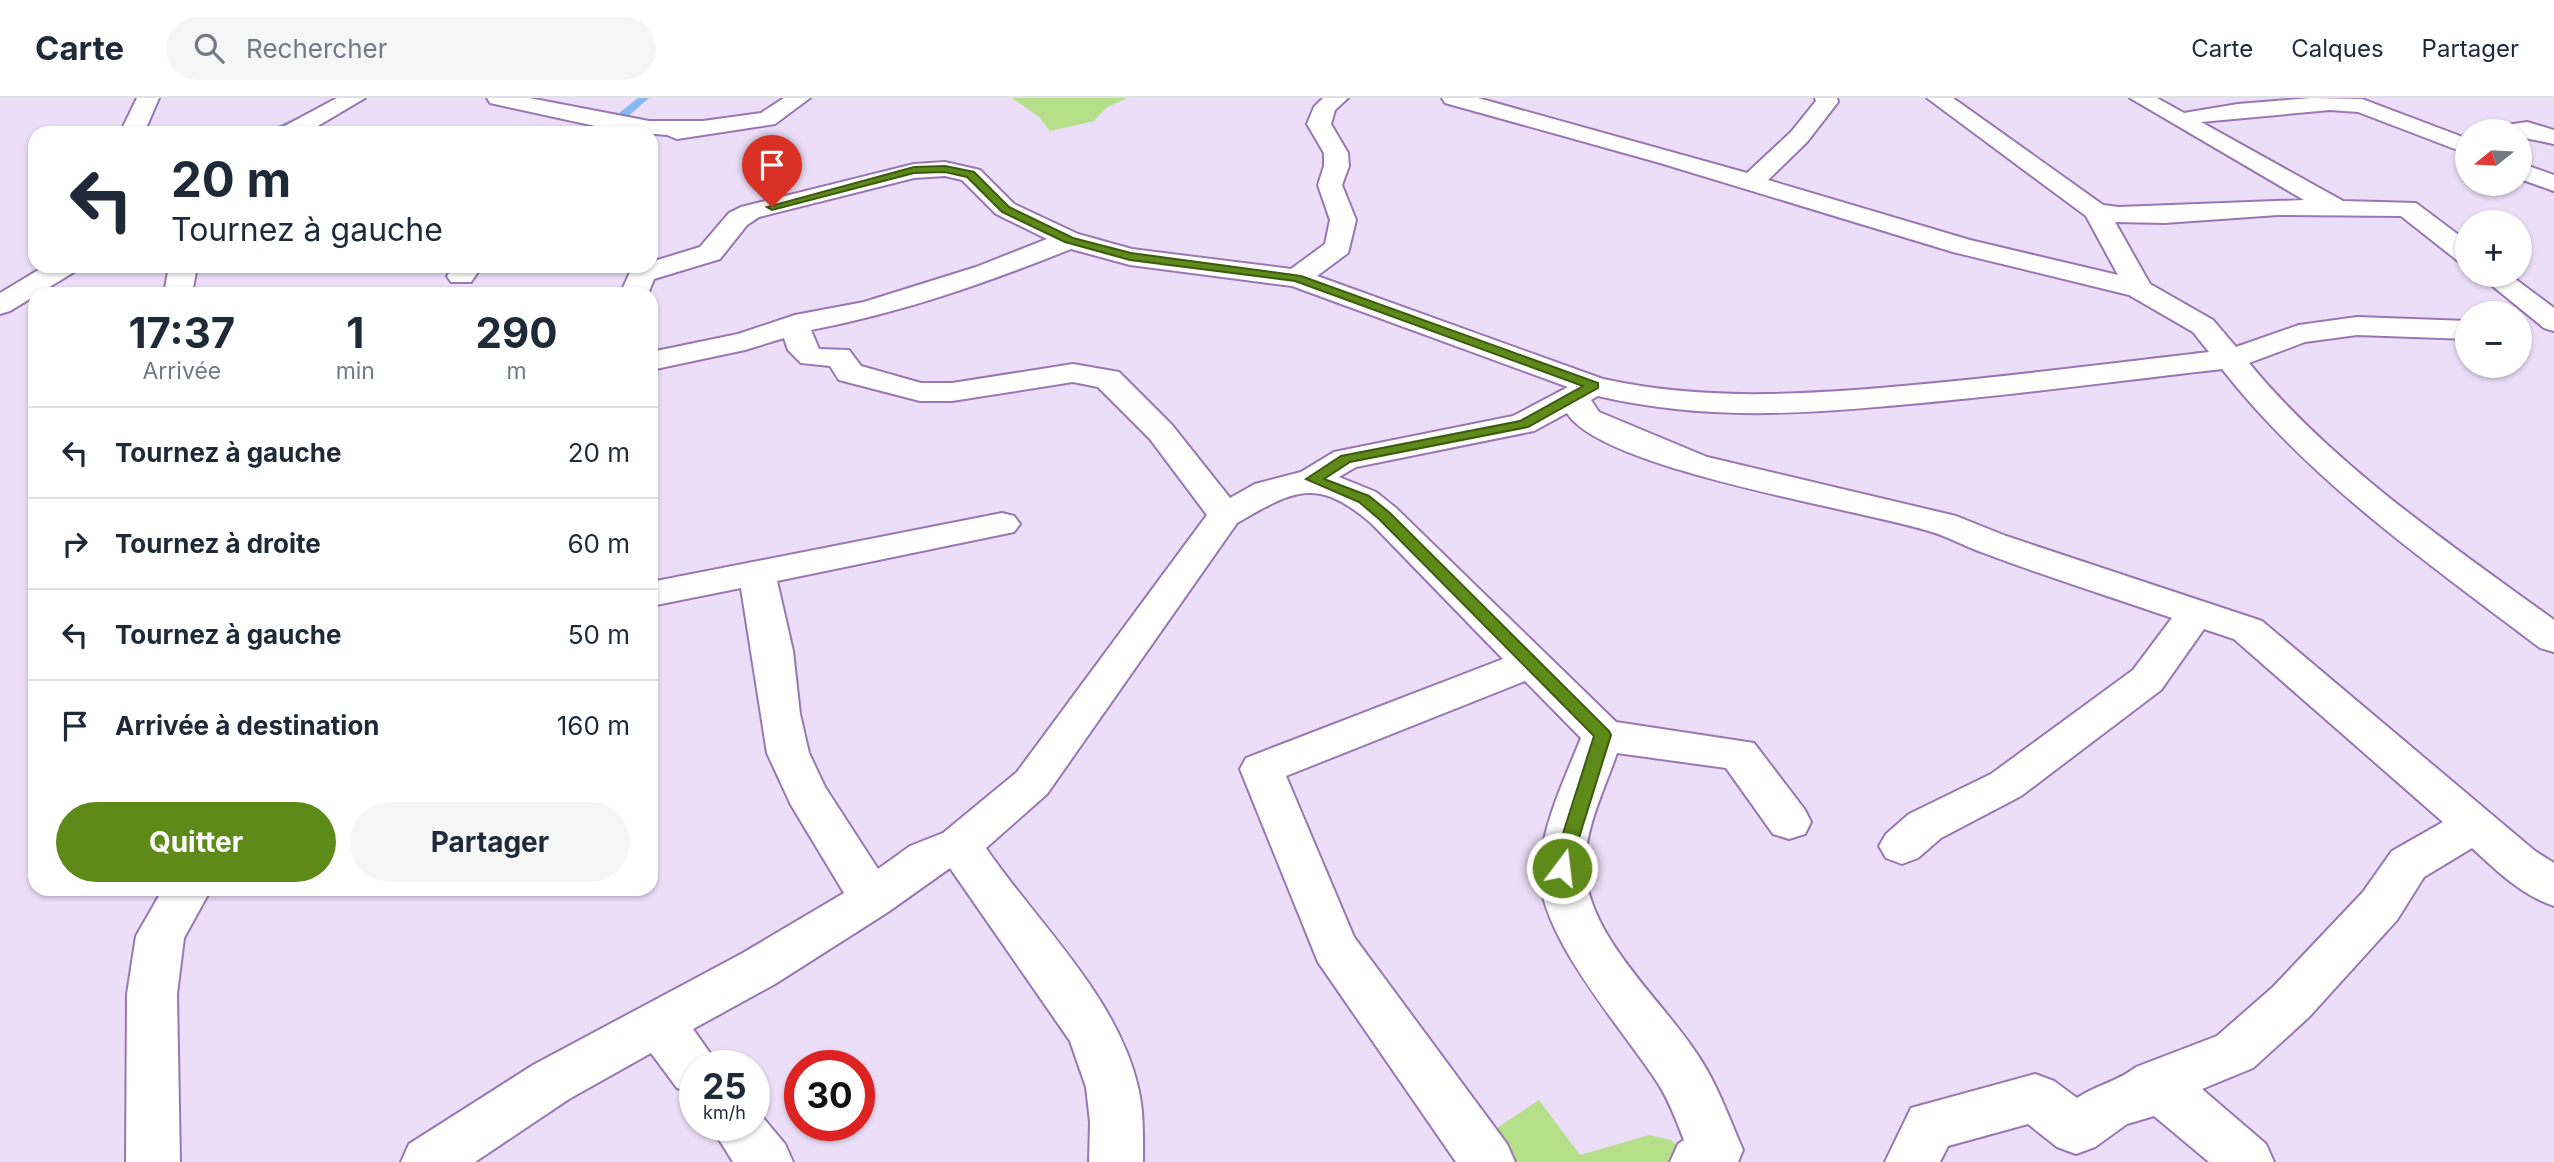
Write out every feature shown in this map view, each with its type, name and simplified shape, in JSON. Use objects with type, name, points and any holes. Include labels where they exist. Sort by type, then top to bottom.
[{"type":"street","points":[[135,126],[148,98]]},
{"type":"street","points":[[302,126],[354,98]]},
{"type":"street","points":[[498,98],[639,126]]},
{"type":"street","points":[[539,107],[565,105],[576,98]]},
{"type":"street","points":[[658,137],[767,119],[799,98]]},
{"type":"street","points":[[1297,278],[1338,247],[1343,220],[1330,185],[1338,166],[1337,148],[1319,124],[1325,107],[1337,98]]},
{"type":"street","points":[[1453,98],[1962,246],[2139,289],[2203,326],[2258,394],[2374,505],[2554,639]]},
{"type":"street","points":[[1751,183],[1799,137],[1827,102],[1826,98]]},
{"type":"street","points":[[1940,100],[1976,98]]},
{"type":"street","points":[[2141,98],[2341,209]]},
{"type":"street","points":[[1940,100],[2096,212],[2139,289]]},
{"type":"street","points":[[2183,120],[2245,108],[2284,110],[2326,100],[2362,106],[2455,140]]},
{"type":"street","points":[[658,128],[702,128]]},
{"type":"street","points":[[2532,130],[2554,137]]},
{"type":"street","points":[[658,269],[710,253],[738,219],[750,212],[914,170],[945,169],[971,175],[1006,209],[1069,240],[1130,257],[1297,278],[1584,392],[1751,406],[1794,405],[1966,390],[2231,359],[2299,334],[2357,326],[2455,330]]},
{"type":"street","points":[[2532,175],[2554,184]]},
{"type":"street","points":[[2096,212],[2123,216],[2279,207],[2407,208],[2455,245]]},
{"type":"street","points":[[662,359],[745,341],[795,324],[869,310],[986,273],[1069,240]]},
{"type":"street","points":[[0,274],[28,271]]},
{"type":"street","points":[[30,287],[53,273]]},
{"type":"street","points":[[2509,287],[2554,322]]},
{"type":"street","points":[[0,305],[28,288]]},
{"type":"street","points":[[795,324],[800,346],[809,358],[815,360],[838,356],[850,373],[920,392],[952,392],[1073,373],[1108,379],[1161,432],[1225,514]]},
{"type":"street","points":[[2532,334],[2554,335]]},
{"type":"street","points":[[428,1162],[551,1082],[758,969],[872,899],[926,859],[959,845],[1032,783],[1225,514],[1267,491],[1313,479],[1346,459],[1524,424],[1584,392]]},
{"type":"street","points":[[1584,392],[1587,419],[1647,447],[1696,465],[1944,524],[2195,614],[2248,630],[2519,864],[2554,887]]},
{"type":"street","points":[[1313,479],[1364,499],[1374,507],[1603,735],[1660,747],[1739,754],[1789,822]]},
{"type":"street","points":[[658,593],[1002,524]]},
{"type":"street","points":[[757,574],[773,651],[779,714],[788,753],[806,793],[872,899]]},
{"type":"street","points":[[1902,846],[1925,826],[2006,785],[2147,680],[2195,614]]},
{"type":"street","points":[[1488,1162],[1335,948],[1261,769],[1531,663]]},
{"type":"street","points":[[1603,735],[1564,856],[1562,883],[1568,903],[1604,968],[1643,1026],[1675,1065],[1716,1150],[1698,1162]]},
{"type":"street","points":[[1912,1162],[1930,1126],[2035,1098],[2076,1129],[2115,1102],[2137,1098],[2154,1084],[2235,1052],[2291,1002],[2371,916],[2408,864],[2476,825]]},
{"type":"street","points":[[959,845],[1005,914],[1068,991],[1100,1043],[1112,1092],[1116,1162]]},
{"type":"street","points":[[153,1162],[152,994],[160,936],[184,896]]},
{"type":"street","points":[[658,1023],[679,1050]]},
{"type":"street","points":[[2154,1084],[2211,1128],[2247,1162]]},
{"type":"street","points":[[750,1141],[766,1162]]},
{"type":"green space","points":[[1012,98],[1127,98],[1106,108],[1094,121],[1050,131],[1039,117]]},
{"type":"green space","points":[[1539,1100],[1580,1155],[1649,1135],[1671,1140],[1694,1162],[1479,1162],[1491,1132]]},
{"type":"waterway","points":[[283,126],[348,98]]},
{"type":"waterway","points":[[602,118],[615,122],[644,98]]},
{"type":"route","points":[[772,207],[914,170],[945,169],[971,175],[1006,209],[1069,240],[1130,257],[1297,278],[1594,386],[1524,424],[1346,459],[1313,479],[1364,499],[1384,516],[1466,595],[1603,735],[1586,783],[1562,868]]}]
